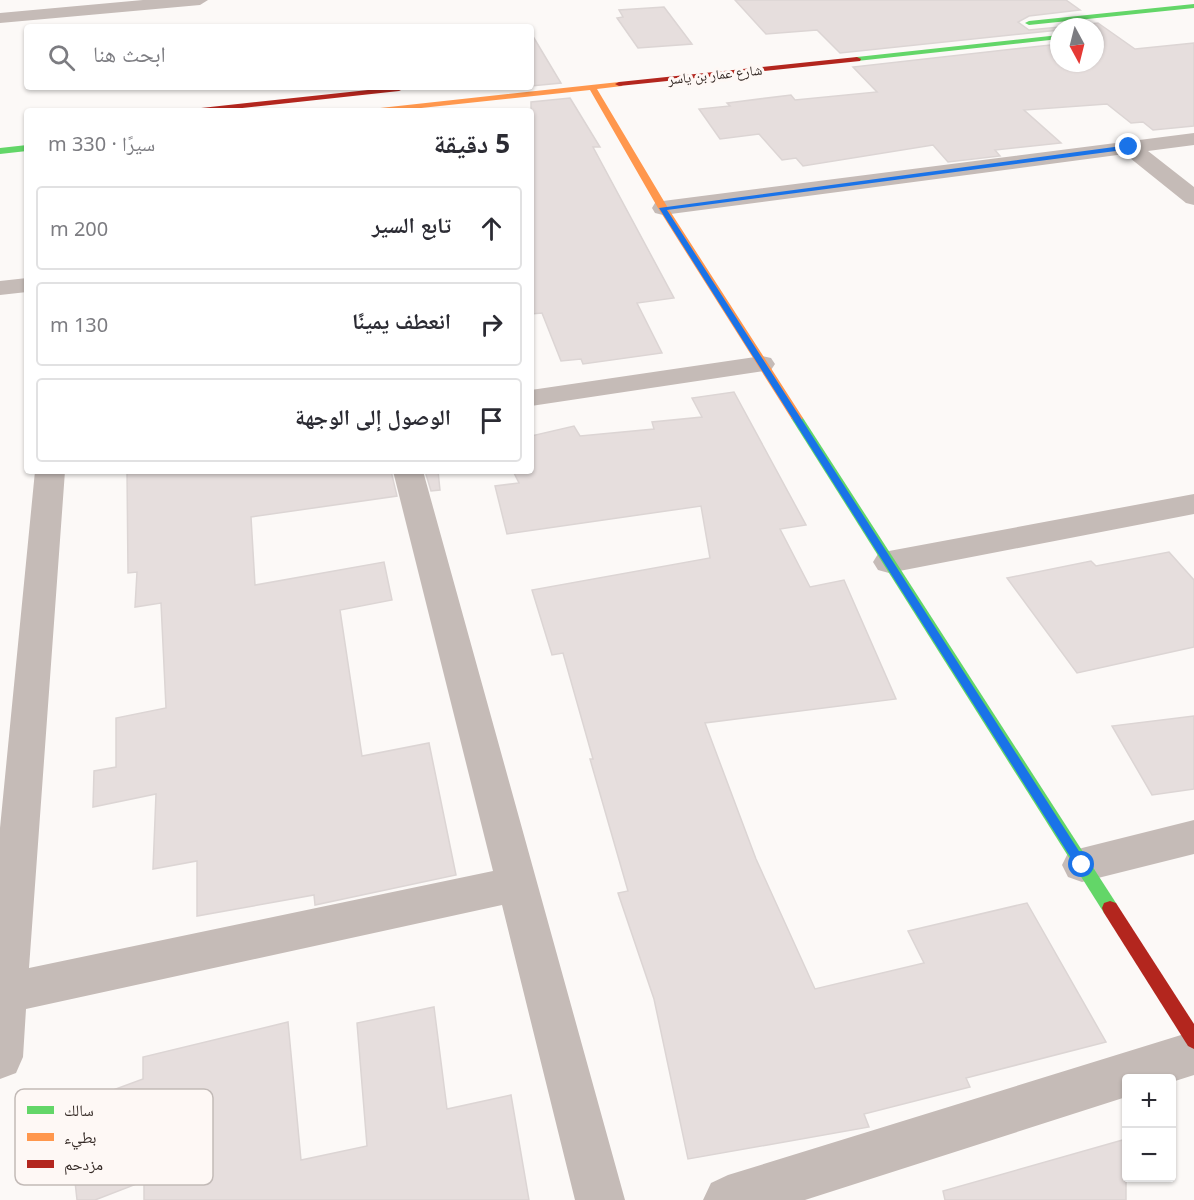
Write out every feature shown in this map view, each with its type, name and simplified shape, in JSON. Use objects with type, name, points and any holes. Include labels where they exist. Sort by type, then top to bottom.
[{"type":"street","points":[[0,18],[104,4],[200,0]]},
{"type":"street","points":[[1017,24],[1194,6]]},
{"type":"street","name":"شارع عمار بن ياسر","points":[[399,108],[1050,38]]},
{"type":"street","points":[[592,87],[663,208],[1194,1040]]},
{"type":"street","points":[[220,108],[391,90]]},
{"type":"street","points":[[663,208],[1194,139]]},
{"type":"street","points":[[1129,147],[1194,198]]},
{"type":"street","points":[[0,151],[24,148]]},
{"type":"street","points":[[0,288],[24,285]]},
{"type":"street","points":[[534,398],[762,364]]},
{"type":"street","points":[[0,1057],[50,474]]},
{"type":"street","points":[[409,474],[600,1200]]},
{"type":"street","points":[[889,562],[1194,504]]},
{"type":"street","points":[[1082,865],[1194,837]]},
{"type":"street","points":[[5,993],[516,884]]},
{"type":"street","points":[[728,1200],[1194,1053]]},
{"type":"building","points":[[735,0],[1066,0],[1080,10],[1029,16],[1018,22],[1029,30],[1050,28],[1050,31],[840,53],[817,30],[766,34]]},
{"type":"building","points":[[664,7],[692,44],[638,48],[617,18],[623,17],[619,10]]},
{"type":"building","points":[[1104,27],[1135,49],[1194,43],[1194,126],[1153,130],[1143,122],[1131,123],[1107,104],[1024,110],[1061,143],[995,150],[1000,156],[948,162],[933,145],[803,166],[796,158],[782,160],[759,134],[720,139],[699,109],[791,95],[795,100],[877,92],[853,67],[1050,45],[1050,72],[1104,72]]},
{"type":"building","points":[[534,38],[561,83],[534,86]]},
{"type":"building","points":[[570,98],[600,147],[593,147],[674,298],[637,303],[662,353],[583,364],[581,359],[561,361],[542,313],[534,314],[534,108],[531,108],[531,102]]},
{"type":"building","points":[[734,392],[806,525],[780,529],[810,587],[844,580],[896,699],[705,723],[756,859],[815,989],[924,963],[908,931],[1027,903],[1106,1042],[966,1078],[970,1087],[864,1114],[869,1127],[688,1159],[654,999],[618,893],[628,891],[590,759],[593,759],[563,653],[552,655],[532,590],[710,558],[701,506],[507,534],[495,486],[519,483],[514,474],[534,474],[534,435],[574,426],[580,436],[654,429],[652,422],[702,417],[692,398]]},
{"type":"building","points":[[127,474],[392,474],[397,496],[251,517],[255,585],[384,562],[392,600],[340,610],[362,756],[429,743],[456,875],[315,905],[314,895],[197,916],[197,861],[153,869],[156,794],[93,807],[94,771],[116,767],[116,718],[166,708],[161,603],[135,607],[137,572],[128,573]]},
{"type":"building","points":[[426,474],[438,474],[440,490],[431,491]]},
{"type":"building","points":[[1169,552],[1194,580],[1194,647],[1077,673],[1007,578],[1091,561],[1096,566]]},
{"type":"building","points":[[1194,716],[1194,789],[1152,795],[1112,726]]},
{"type":"building","points":[[434,1007],[447,1109],[511,1095],[529,1200],[144,1200],[144,1185],[213,1185],[213,1089],[116,1089],[143,1079],[143,1057],[288,1022],[301,1160],[367,1146],[357,1023]]},
{"type":"building","points":[[1122,1140],[1122,1182],[1126,1182],[1126,1200],[945,1200],[943,1191]]},
{"type":"building","points":[[75,1185],[134,1185],[95,1200],[77,1200]]},
{"type":"traffic: fast","points":[[1029,23],[1194,6]]},
{"type":"traffic: fast","points":[[857,59],[1050,38]]},
{"type":"traffic: fast","points":[[0,151],[24,148]]},
{"type":"traffic: fast","points":[[797,418],[1110,908]]},
{"type":"traffic: slow","points":[[399,108],[619,84]]},
{"type":"traffic: slow","points":[[592,87],[663,208],[797,418]]},
{"type":"traffic: jam","points":[[619,84],[857,59]]},
{"type":"traffic: jam","points":[[220,108],[390,90]]},
{"type":"traffic: jam","points":[[1110,908],[1194,1040]]},
{"type":"route","points":[[1082,865],[663,208],[1129,147]]}]
